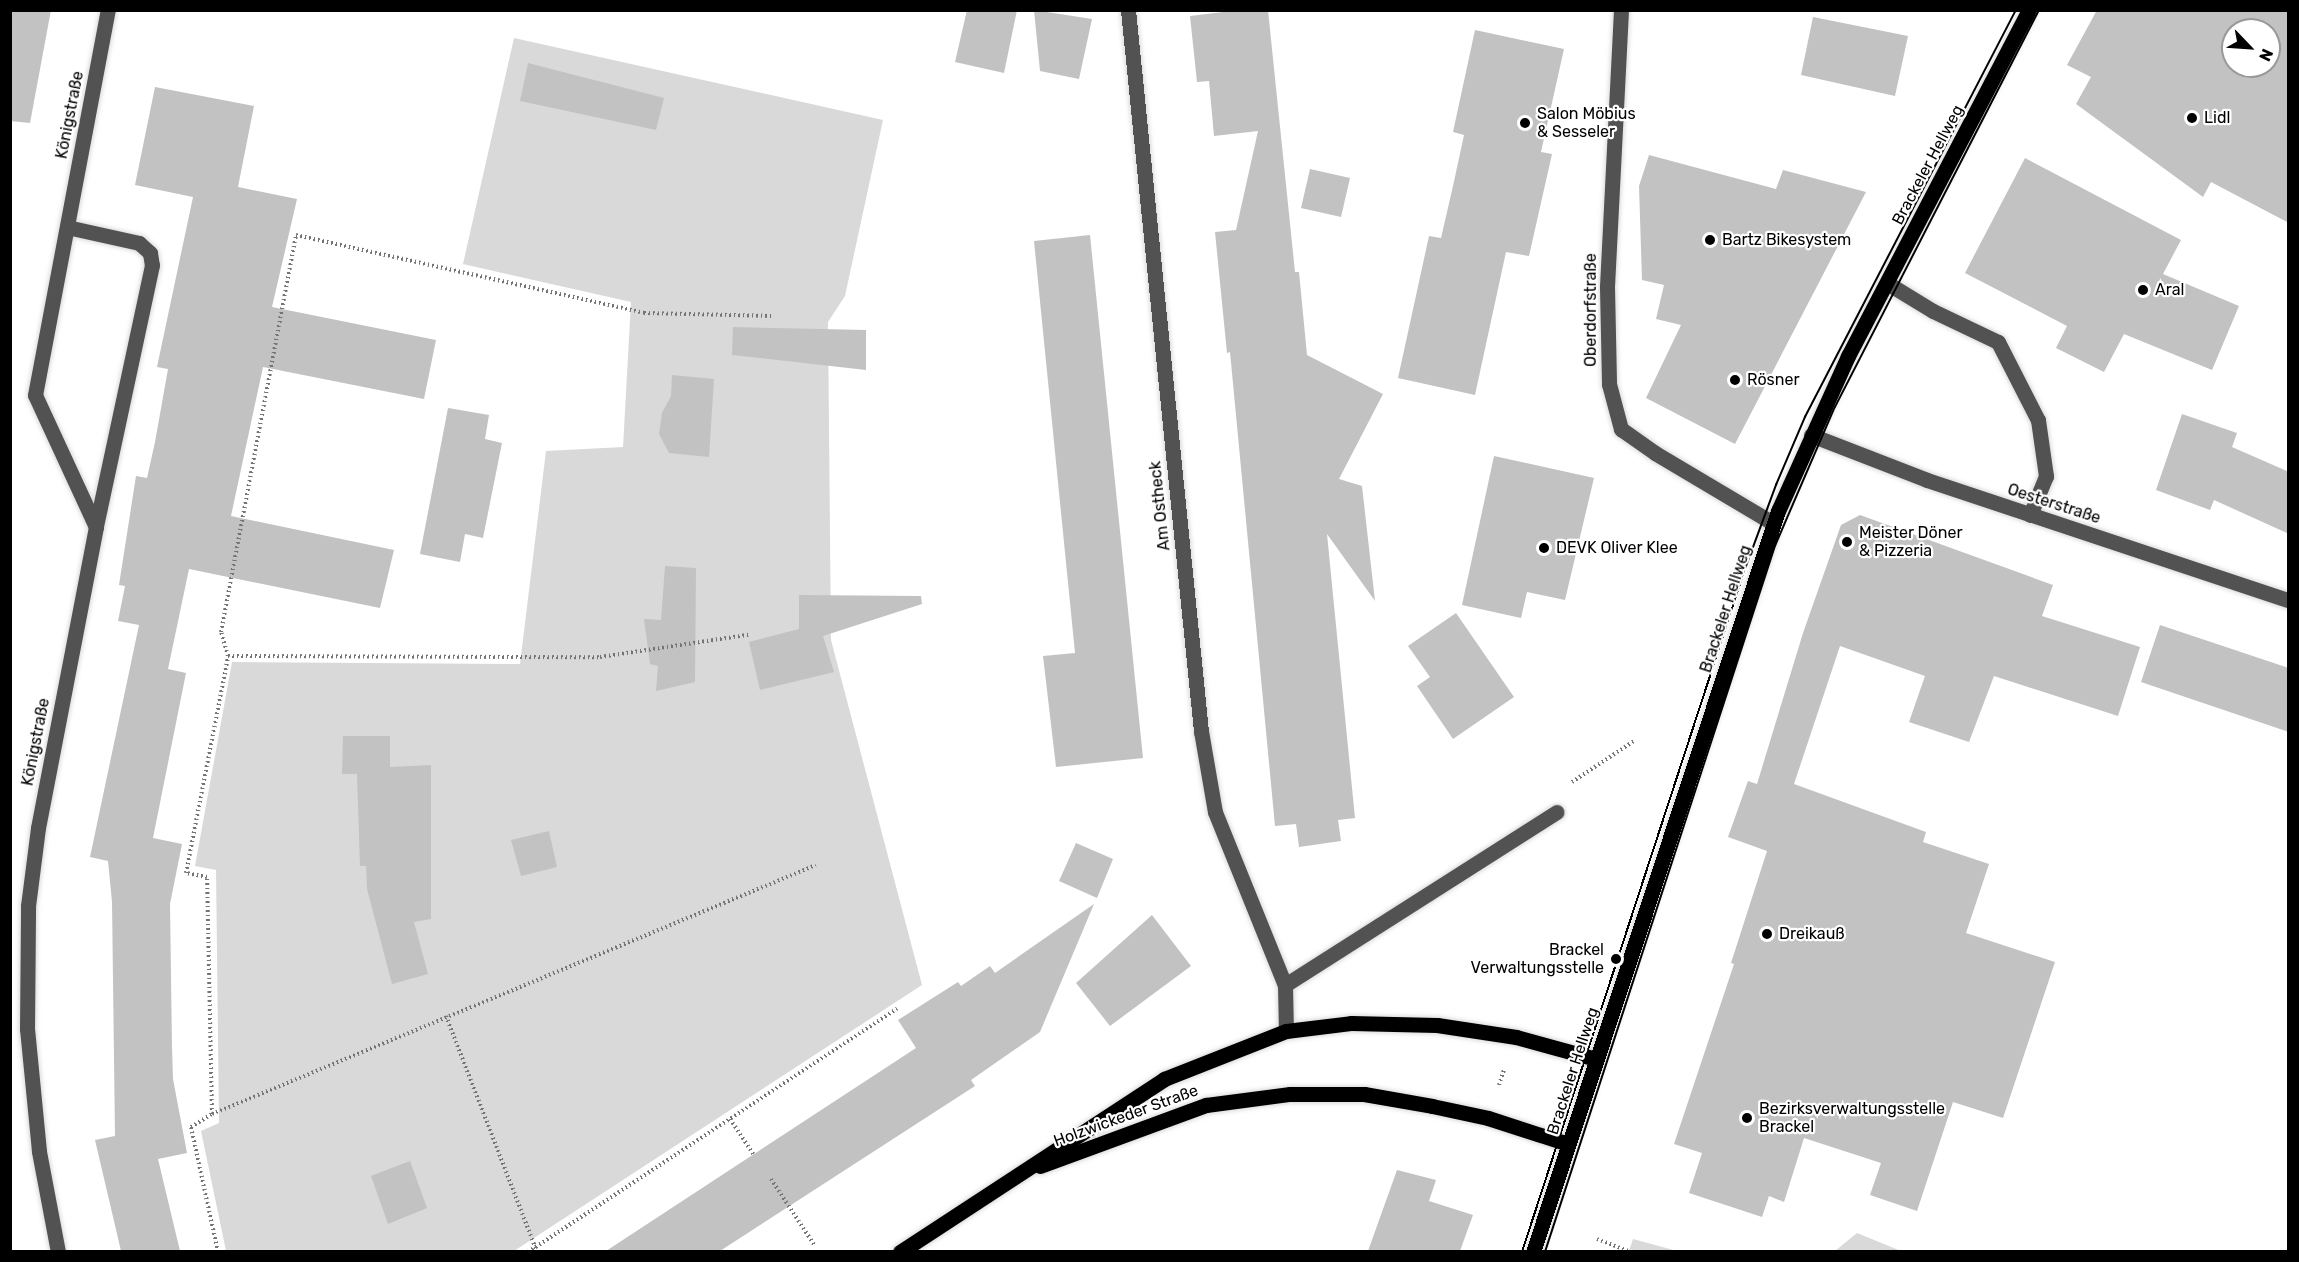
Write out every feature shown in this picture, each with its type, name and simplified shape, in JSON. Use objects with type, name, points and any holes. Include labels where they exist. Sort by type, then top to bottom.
[{"type":"main road","name":"Brackeler Hellweg","points":[[1533,1251],[1773,523],[1811,435],[2029,10]]},
{"type":"main road","name":"Holzwickeder Straße","points":[[900,1251],[1164,1079],[1286,1031],[1351,1023],[1437,1025],[1516,1037],[1596,1059]]},
{"type":"main road","name":"Holzwickeder Straße","points":[[1015,1175],[1206,1106],[1290,1094],[1364,1094],[1432,1106],[1488,1118],[1568,1144]]},
{"type":"street","name":"Königstraße","points":[[96,527],[35,395],[108,10]]},
{"type":"street","name":"Am Ostheck","points":[[1128,10],[1203,742],[1215,812],[1285,985]]},
{"type":"street","name":"Oberdorfstraße","points":[[1621,10],[1607,287],[1609,384],[1621,429],[1684,471],[1773,523]]},
{"type":"street","name":"Königstraße","points":[[58,1251],[39,1151],[28,1040],[28,906],[38,828],[96,527],[152,265],[150,253],[139,243],[67,227]]},
{"type":"street","points":[[1887,283],[1933,311],[1998,342],[2038,420],[2046,476],[2030,515]]},
{"type":"street","name":"Oesterstraße","points":[[1811,435],[1927,480],[2289,600]]},
{"type":"street","points":[[1286,1031],[1285,985],[1557,812]]},
{"type":"path","points":[[212,1114],[207,877],[186,873],[228,656],[221,632],[296,235],[644,313],[772,316]]},
{"type":"path","points":[[228,656],[600,657],[748,636]]},
{"type":"path","points":[[1557,812],[1547,798],[1634,741]]},
{"type":"path","points":[[219,1251],[191,1126],[212,1114],[446,1016],[816,865]]},
{"type":"path","points":[[528,1251],[536,1250],[897,1009]]},
{"type":"path","points":[[446,1016],[536,1250]]},
{"type":"path","points":[[1496,1092],[1506,1063]]},
{"type":"path","points":[[730,1119],[754,1155]]},
{"type":"path","points":[[771,1179],[815,1246]]},
{"type":"path","points":[[1597,1239],[1631,1251]]},
{"type":"shaded area","points":[[514,38],[883,120],[845,296],[828,322],[831,640],[922,985],[514,1251],[226,1251],[201,1131],[219,1123],[216,870],[195,866],[232,662],[520,664],[546,451],[623,447],[631,302],[463,264]]},
{"type":"shaded area","points":[[1857,1233],[1901,1251],[1835,1251]]},
{"type":"shaded area","points":[[1633,1239],[1677,1251],[1629,1251]]},
{"type":"building","points":[[10,10],[51,10],[30,123],[10,121]]},
{"type":"building","points":[[967,10],[1017,10],[1004,73],[955,62]]},
{"type":"building","points":[[1034,10],[1092,19],[1079,79],[1040,71]]},
{"type":"building","points":[[1240,10],[1268,10],[1295,272],[1299,272],[1307,355],[1383,394],[1339,479],[1362,486],[1375,601],[1327,534],[1355,818],[1338,820],[1341,841],[1299,847],[1296,824],[1275,826],[1230,352],[1227,353],[1215,232],[1236,230],[1258,131],[1214,136],[1209,81],[1197,82],[1190,16]]},
{"type":"building","name":"Lidl","points":[[2097,10],[2289,10],[2289,223],[2211,182],[2203,197],[2076,104],[2091,77],[2067,65]]},
{"type":"building","points":[[1813,17],[1908,36],[1895,96],[1801,75]]},
{"type":"building","points":[[1475,30],[1564,49],[1541,152],[1552,154],[1529,256],[1506,252],[1475,395],[1398,378],[1429,236],[1441,238],[1453,186],[1464,135],[1453,132]]},
{"type":"building","points":[[528,63],[664,98],[656,130],[520,101]]},
{"type":"building","points":[[155,87],[254,106],[238,187],[297,199],[272,307],[436,340],[424,399],[263,367],[231,516],[394,550],[380,608],[189,569],[168,669],[186,673],[153,838],[182,844],[170,904],[172,1047],[173,1079],[187,1153],[158,1159],[180,1251],[121,1251],[95,1140],[115,1136],[112,902],[108,861],[90,857],[139,625],[118,621],[125,586],[119,585],[136,476],[147,478],[155,442],[168,369],[157,367],[193,197],[135,185]]},
{"type":"building","points":[[1649,155],[1776,189],[1783,170],[1866,192],[1735,444],[1646,398],[1681,325],[1656,319],[1664,285],[1642,280],[1639,186]]},
{"type":"building","points":[[2025,158],[2181,240],[2163,274],[2239,306],[2212,370],[2124,334],[2104,372],[2056,348],[2067,326],[1965,273]]},
{"type":"building","points":[[1310,169],[1350,178],[1341,217],[1301,208]]},
{"type":"building","points":[[1090,235],[1143,758],[1056,767],[1043,656],[1075,653],[1034,241]]},
{"type":"building","points":[[733,327],[866,330],[866,370],[732,355]]},
{"type":"building","points":[[672,375],[714,379],[709,457],[669,453],[659,434],[662,413],[671,396]]},
{"type":"building","points":[[448,408],[489,415],[485,439],[502,443],[483,538],[465,534],[460,562],[420,554]]},
{"type":"building","points":[[2182,414],[2237,433],[2232,447],[2289,472],[2289,534],[2214,500],[2210,510],[2156,490]]},
{"type":"building","points":[[1494,456],[1594,478],[1565,600],[1527,592],[1521,618],[1462,605]]},
{"type":"building","points":[[1860,515],[2053,585],[2042,616],[2140,647],[2118,716],[1994,676],[1969,742],[1909,722],[1925,676],[1840,646],[1794,784],[1926,832],[1923,842],[1989,864],[1966,933],[2055,962],[2003,1118],[1953,1102],[1917,1211],[1870,1195],[1881,1163],[1804,1138],[1784,1202],[1769,1196],[1762,1217],[1689,1193],[1702,1153],[1674,1144],[1734,964],[1731,963],[1767,851],[1728,837],[1748,781],[1757,784],[1803,633],[1841,525]]},
{"type":"building","points":[[665,566],[696,568],[695,682],[656,691],[658,666],[650,664],[644,619],[661,620]]},
{"type":"building","points":[[799,595],[921,596],[922,604],[823,636],[834,672],[760,690],[749,642],[799,629]]},
{"type":"building","points":[[1456,613],[1514,697],[1453,739],[1417,686],[1430,677],[1408,646]]},
{"type":"building","points":[[2160,625],[2289,668],[2289,732],[2141,682]]},
{"type":"building","points":[[343,736],[390,736],[390,767],[431,765],[431,919],[414,922],[428,974],[392,984],[367,889],[366,866],[360,866],[357,774],[342,774]]},
{"type":"building","points":[[549,831],[557,867],[521,876],[511,840]]},
{"type":"building","points":[[1076,843],[1113,859],[1097,898],[1059,881]]},
{"type":"building","points":[[1094,904],[1040,1032],[971,1080],[975,1086],[720,1251],[606,1251],[916,1048],[898,1020],[958,982],[961,986],[990,966],[995,973]]},
{"type":"building","points":[[1152,915],[1191,966],[1110,1026],[1076,983]]},
{"type":"building","points":[[410,1161],[427,1208],[388,1224],[371,1176]]},
{"type":"building","points":[[1397,1170],[1436,1180],[1429,1201],[1473,1215],[1460,1251],[1368,1251]]},
{"type":"tram line","points":[[1522,1252],[1745,569],[1776,485],[1805,417],[2016,10]]},
{"type":"tram line","points":[[1545,1252],[1775,546],[1835,407],[2039,10]]},
{"type":"place","name":"Lidl","points":[[2192,118]]},
{"type":"place","name":"Salon Möbius & Sesseler","points":[[1525,123]]},
{"type":"place","name":"Bartz Bikesystem","points":[[1710,240]]},
{"type":"place","name":"Aral","points":[[2143,290]]},
{"type":"place","name":"Rösner","points":[[1735,380]]},
{"type":"place","name":"Meister Döner & Pizzeria","points":[[1847,542]]},
{"type":"place","name":"DEVK Oliver Klee","points":[[1544,548]]},
{"type":"place","name":"Dreikauß","points":[[1767,934]]},
{"type":"place","name":"Brackel Verwaltungsstelle","points":[[1616,959]]},
{"type":"place","name":"Bezirksverwaltungsstelle Brackel","points":[[1747,1118]]}]
